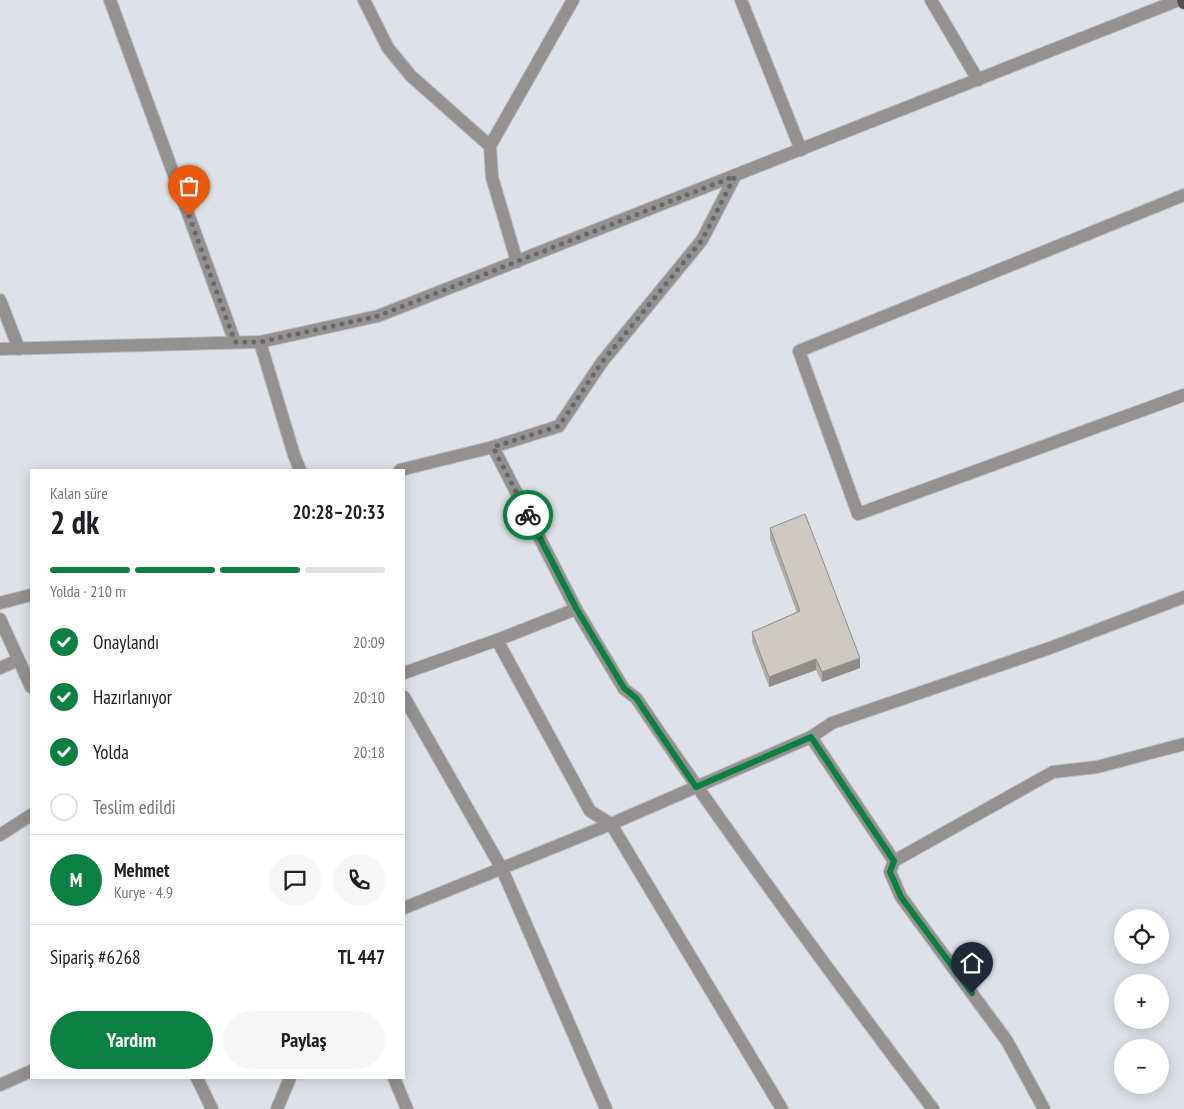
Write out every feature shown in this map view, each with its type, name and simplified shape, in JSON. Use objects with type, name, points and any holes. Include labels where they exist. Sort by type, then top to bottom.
[{"type":"street","points":[[110,0],[235,342]]},
{"type":"street","points":[[364,0],[388,48],[411,76],[490,146]]},
{"type":"street","points":[[517,262],[492,177],[490,146],[573,0]]},
{"type":"street","points":[[741,0],[801,150]]},
{"type":"street","points":[[931,0],[978,80]]},
{"type":"street","points":[[0,349],[260,342],[378,316],[1182,1]]},
{"type":"street","points":[[404,469],[493,447],[559,426],[602,362],[702,240],[735,176]]},
{"type":"street","points":[[1184,194],[800,350],[858,514],[1184,395]]},
{"type":"street","points":[[0,300],[19,349]]},
{"type":"street","points":[[260,342],[300,469]]},
{"type":"street","points":[[493,447],[576,608],[624,688],[636,698],[696,787],[933,1109]]},
{"type":"street","points":[[0,603],[30,595]]},
{"type":"street","points":[[405,908],[611,824],[811,737],[832,724],[1050,648],[1184,596]]},
{"type":"street","points":[[405,673],[497,640],[576,608]]},
{"type":"street","points":[[0,619],[30,685]]},
{"type":"street","points":[[497,640],[590,811],[611,824],[782,1109]]},
{"type":"street","points":[[0,668],[18,660]]},
{"type":"street","points":[[405,699],[502,869],[606,1109]]},
{"type":"street","points":[[811,737],[894,861]]},
{"type":"street","points":[[1044,1109],[1007,1041],[901,897],[890,872],[894,861],[1053,772],[1097,767],[1184,744]]},
{"type":"street","points":[[0,835],[30,816]]},
{"type":"street","points":[[0,1085],[30,1071]]},
{"type":"street","points":[[197,1079],[212,1109]]},
{"type":"street","points":[[277,1109],[290,1079]]},
{"type":"street","points":[[394,1079],[406,1109]]},
{"type":"building","points":[[805,514],[860,658],[822,672],[816,659],[769,677],[752,632],[800,611],[770,528]]},
{"type":"way so far","points":[[189,216],[235,342],[260,342],[378,316],[735,176],[702,240],[602,362],[559,426],[493,447],[528,515]]},
{"type":"route","points":[[528,515],[576,608],[624,688],[636,698],[696,787],[811,737],[894,861],[890,872],[901,897],[972,993]]}]
